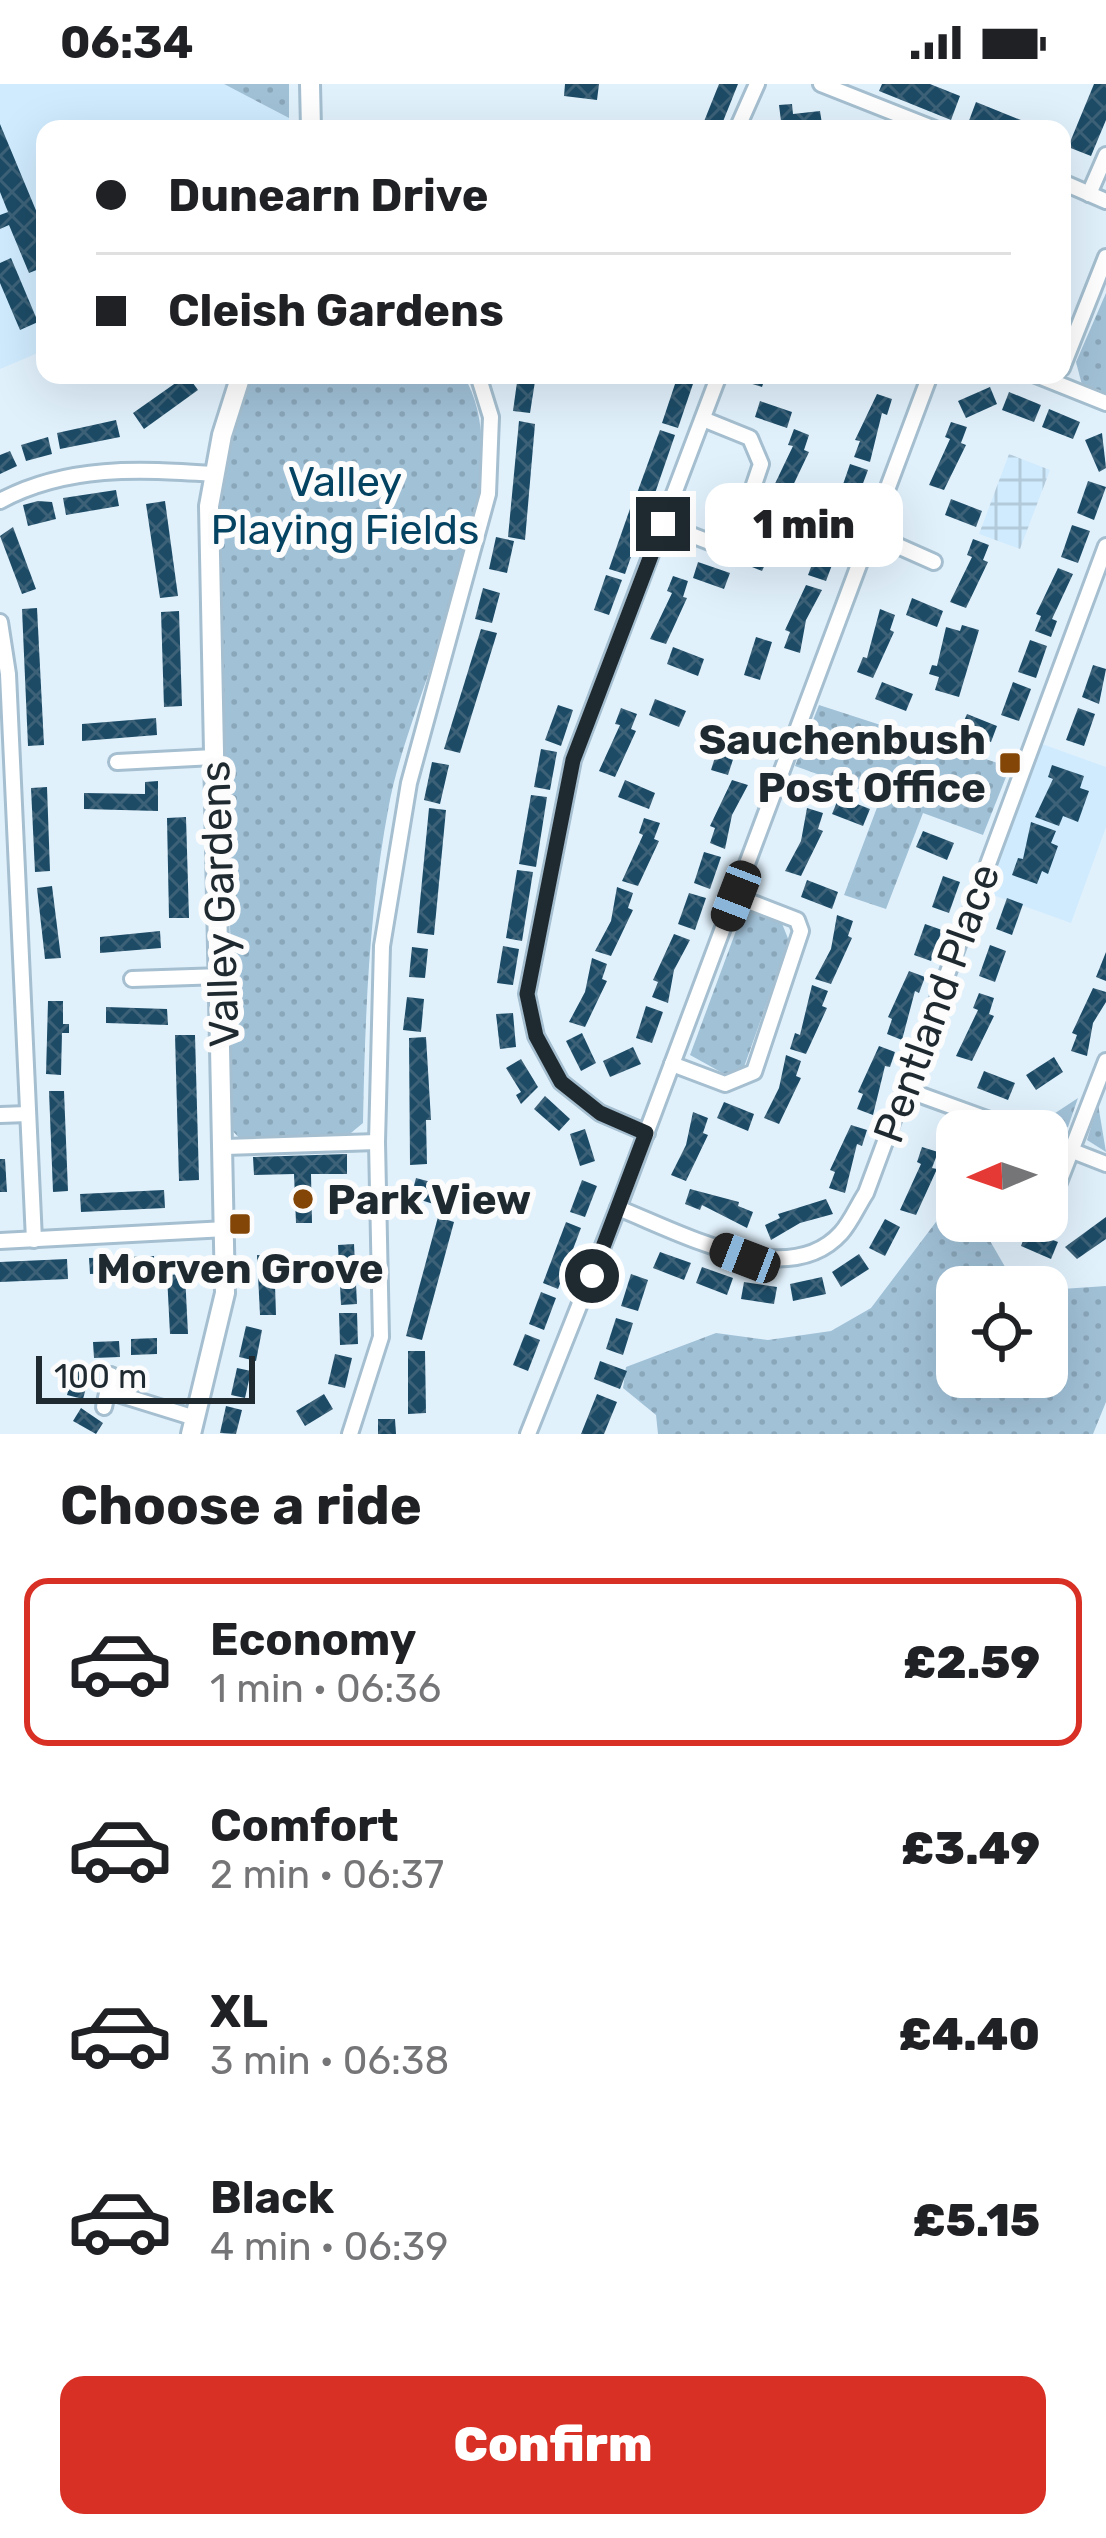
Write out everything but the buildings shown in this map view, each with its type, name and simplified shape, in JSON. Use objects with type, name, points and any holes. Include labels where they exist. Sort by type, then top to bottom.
[{"type":"street","points":[[310,84],[311,120]]},
{"type":"street","points":[[741,120],[757,84]]},
{"type":"street","points":[[821,84],[912,120]]},
{"type":"street","points":[[1089,194],[1106,155]]},
{"type":"street","points":[[1071,186],[1106,201]]},
{"type":"street","points":[[1071,345],[1106,257]]},
{"type":"street","points":[[1071,382],[1106,404]]},
{"type":"street","name":"Valley Gardens","points":[[193,1426],[222,1311],[226,1229],[209,543],[213,474],[238,384]]},
{"type":"street","points":[[350,1434],[381,1337],[377,1142],[382,946],[410,783],[488,494],[491,417],[481,384]]},
{"type":"street","points":[[646,1133],[600,1113],[561,1082],[536,1036],[527,994],[573,760],[716,384]]},
{"type":"street","points":[[528,1434],[618,1208],[928,384]]},
{"type":"street","points":[[663,524],[712,543],[738,532],[761,464],[750,438],[703,419]]},
{"type":"street","points":[[0,501],[29,485],[121,468],[213,474]]},
{"type":"street","points":[[871,534],[934,562]]},
{"type":"street","name":"Pentland Place","points":[[618,1208],[745,1258],[769,1260],[814,1250],[839,1236],[866,1192],[1106,546]]},
{"type":"street","points":[[0,622],[8,853],[34,1240]]},
{"type":"street","points":[[117,762],[214,757]]},
{"type":"street","points":[[672,1064],[725,1084],[754,1072],[800,931],[797,920],[736,896]]},
{"type":"street","points":[[132,979],[222,976]]},
{"type":"street","points":[[1068,1160],[1106,1060]]},
{"type":"street","points":[[904,1089],[962,1110]]},
{"type":"street","points":[[0,1115],[28,1114]]},
{"type":"street","points":[[224,1148],[377,1142]]},
{"type":"street","points":[[1068,1149],[1106,1164]]},
{"type":"street","points":[[0,1241],[226,1229]]},
{"type":"street","points":[[108,1391],[193,1426]]},
{"type":"shaded area","points":[[0,84],[224,84],[289,118],[36,120],[36,354],[0,369]]},
{"type":"shaded area","points":[[1009,454],[1050,470],[1020,549],[979,534]]},
{"type":"shaded area","points":[[1042,744],[1106,767],[1106,827],[1071,923],[987,893]]},
{"type":"green space","points":[[224,84],[289,84],[289,118]]},
{"type":"green space","points":[[1106,293],[1106,394],[1082,385],[1076,362]]},
{"type":"green space","name":"Valley Playing Fields","points":[[245,384],[466,384],[479,418],[481,469],[473,525],[389,805],[369,963],[363,1123],[346,1137],[241,1140],[230,1128],[232,984],[215,491]]},
{"type":"green space","points":[[819,705],[1010,767],[983,835],[923,813],[886,909],[844,895],[881,797],[795,766]]},
{"type":"green space","points":[[752,909],[781,921],[789,941],[744,1067],[728,1076],[690,1055],[743,912]]},
{"type":"green space","points":[[1078,1098],[1068,1127],[1068,1110],[1060,1110]]},
{"type":"green space","points":[[1098,1104],[1106,1152],[1087,1140]]},
{"type":"green space","points":[[936,1222],[936,1242],[991,1242],[1005,1266],[936,1266],[936,1398],[1068,1398],[1068,1289],[1106,1286],[1106,1402],[1093,1434],[658,1434],[656,1415],[623,1388],[626,1367],[716,1333],[768,1340],[831,1331],[871,1308]]},
{"type":"place","name":"Sauchenbush Post Office","points":[[1010,763]]},
{"type":"place","name":"Park View","points":[[303,1199]]},
{"type":"place","name":"Morven Grove","points":[[240,1224]]},
{"type":"route","points":[[592,1276],[646,1133],[600,1113],[561,1082],[536,1036],[527,994],[573,760],[663,524]]}]
